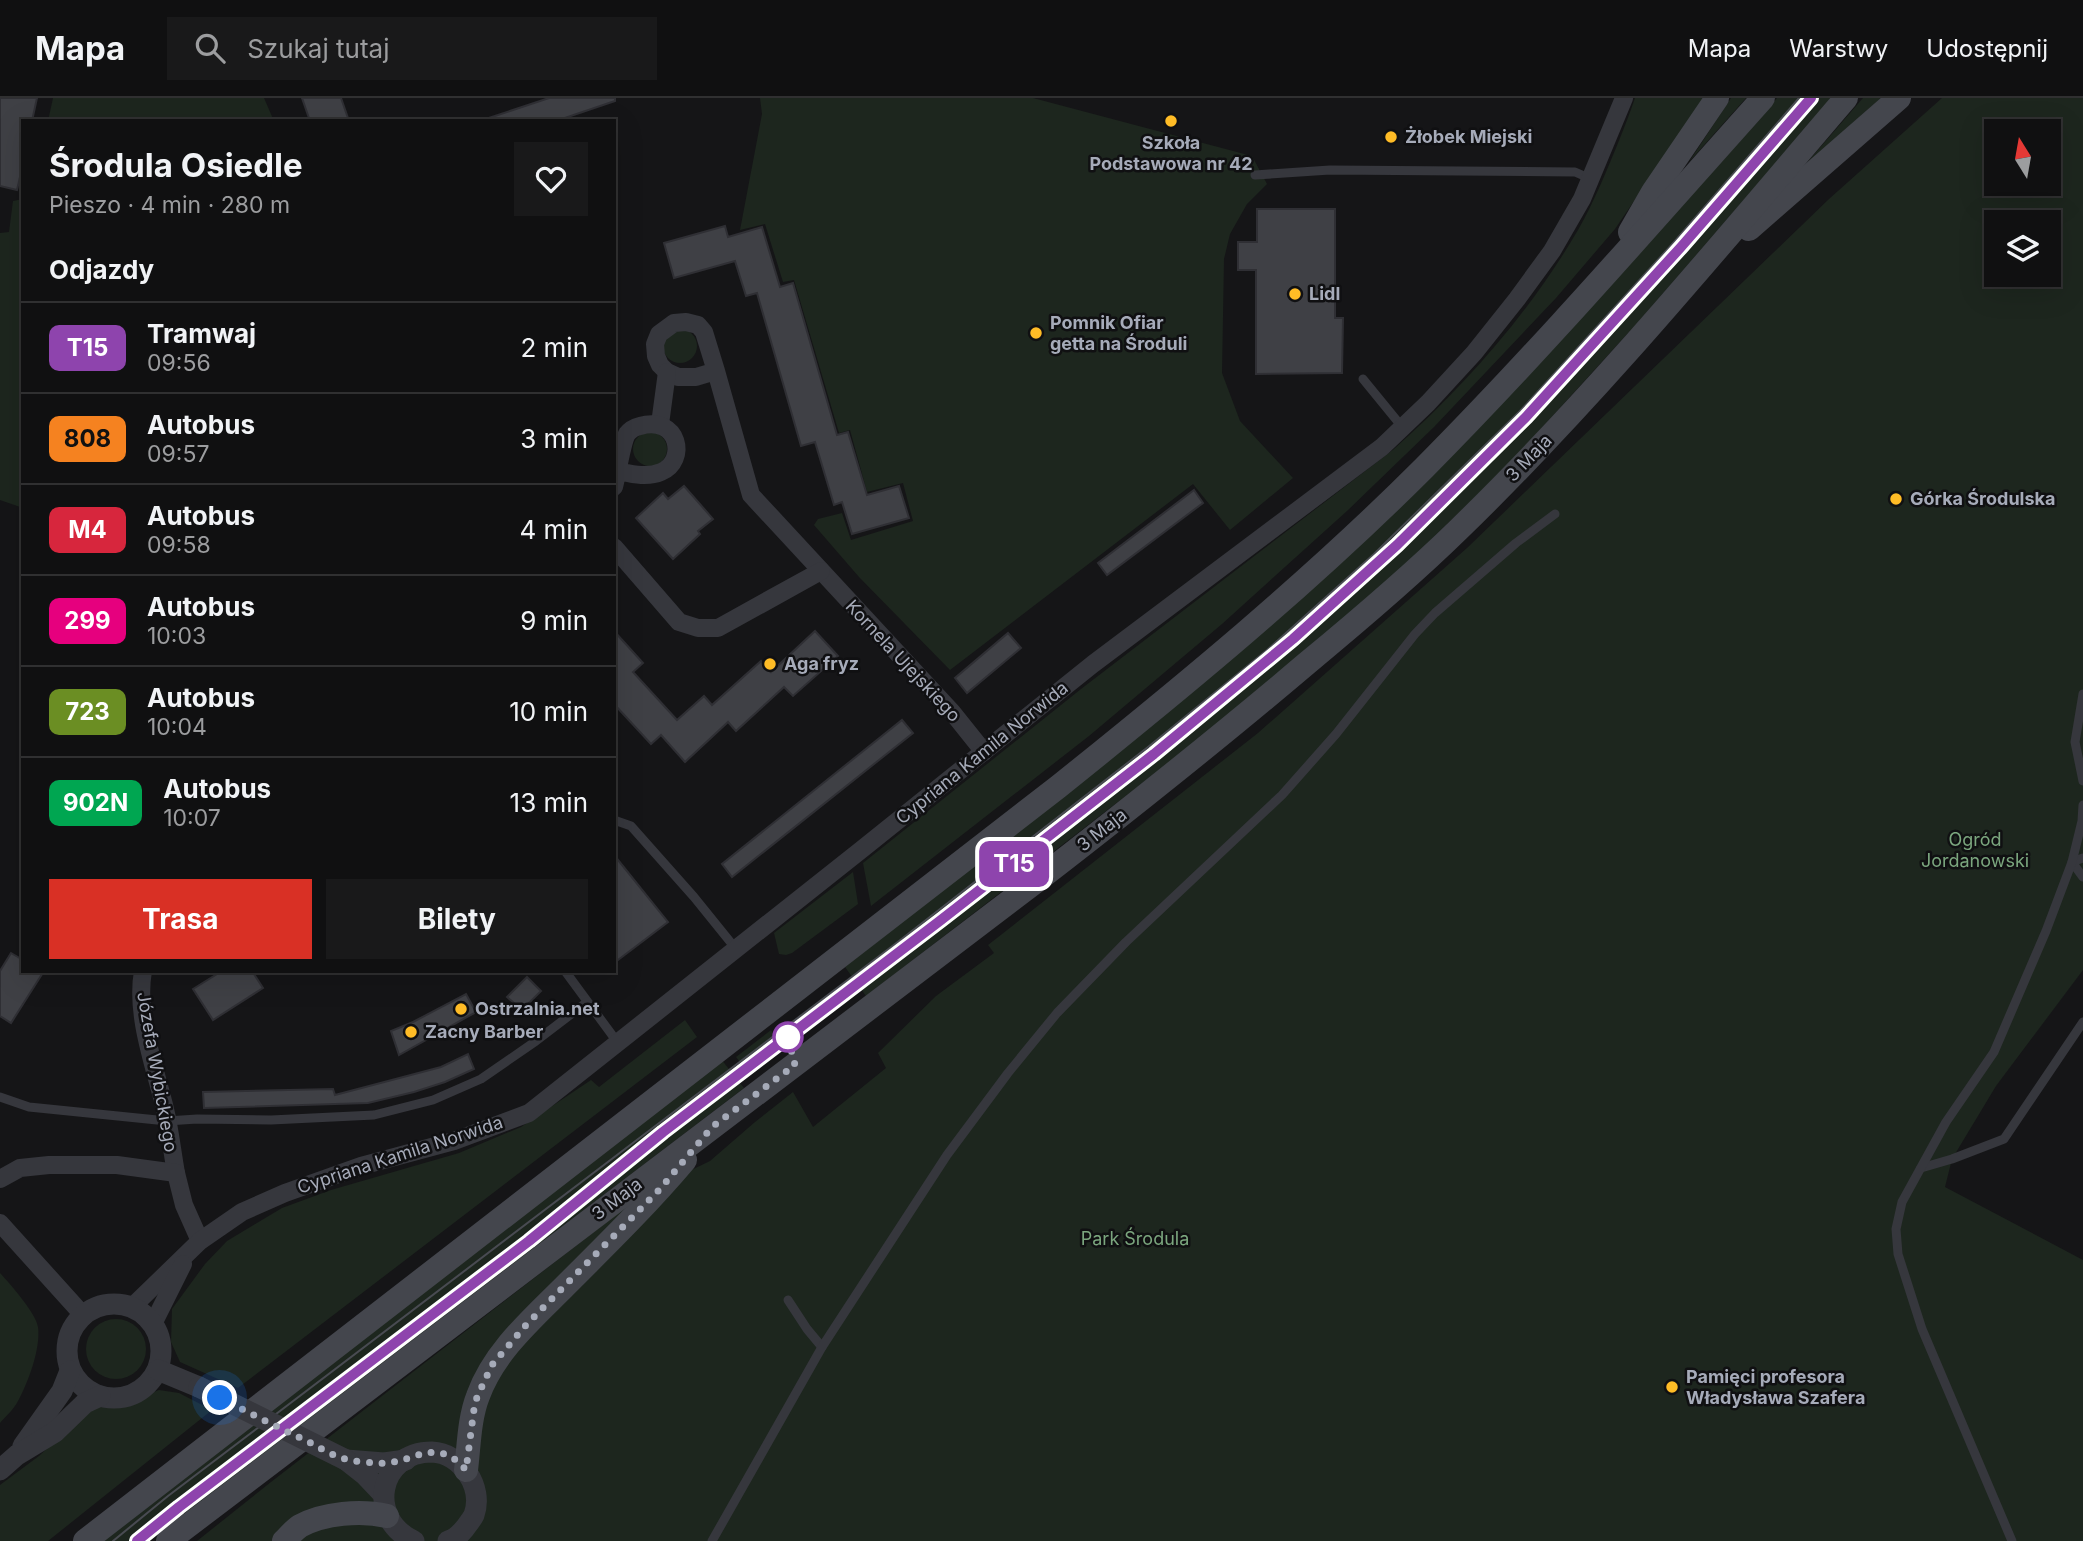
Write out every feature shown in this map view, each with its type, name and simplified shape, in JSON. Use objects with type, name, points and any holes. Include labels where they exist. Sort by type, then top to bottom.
[{"type":"main road","points":[[1605,275],[1653,192],[1717,98]]},
{"type":"main road","points":[[85,1541],[1036,804],[1186,684],[1271,611],[1422,470],[1493,397],[1762,98]]},
{"type":"main road","name":"3 Maja","points":[[168,1541],[1043,876],[1177,771],[1379,603],[1458,530],[1542,445],[1693,276],[1846,98]]},
{"type":"main road","points":[[1693,276],[1899,98]]},
{"type":"main road","points":[[466,1470],[474,1409],[492,1365],[526,1325],[660,1189],[712,1127]]},
{"type":"main road","points":[[284,1541],[300,1527],[328,1516],[376,1514],[385,1505]]},
{"type":"street","name":"Cypriana Kamila Norwida","points":[[132,1307],[200,1241],[242,1212],[285,1193],[361,1166],[454,1141],[529,1112],[1093,664],[1382,447],[1474,353],[1552,251],[1582,199],[1624,98]]},
{"type":"street","name":"Kornela Ujejskiego","points":[[660,424],[667,372],[656,356],[655,344],[665,328],[687,321],[698,325],[704,332],[751,495],[952,712],[984,751]]},
{"type":"street","points":[[667,372],[678,377],[696,377],[716,371]]},
{"type":"street","points":[[660,424],[669,429],[674,437],[676,452],[667,469],[659,473],[616,479],[627,433],[642,425],[660,424]]},
{"type":"street","points":[[616,549],[679,622],[698,628],[718,628],[821,571]]},
{"type":"street","name":"Józefa Wybickiego","points":[[143,973],[142,1007],[176,1173]]},
{"type":"street","points":[[0,1179],[20,1168],[49,1165],[117,1165],[176,1173],[184,1205],[200,1241]]},
{"type":"street","points":[[0,1223],[83,1315]]},
{"type":"street","name":"Cypriana Kamila Norwida","points":[[153,1324],[180,1268],[200,1241]]},
{"type":"street","points":[[107,1303],[132,1307],[144,1314],[160,1338],[158,1370],[146,1386],[130,1396],[100,1396],[83,1387],[70,1371],[66,1343],[83,1315],[107,1303]]},
{"type":"street","points":[[158,1370],[199,1387],[346,1460],[365,1475],[385,1505],[396,1528],[414,1541]]},
{"type":"street","points":[[17,1455],[62,1391],[70,1371]]},
{"type":"street","points":[[0,1470],[17,1455],[55,1432],[85,1403],[100,1396]]},
{"type":"street","points":[[385,1505],[387,1480],[393,1469],[421,1453],[436,1452],[448,1455],[460,1462],[466,1470],[476,1501],[474,1516],[459,1538]]},
{"type":"street","points":[[346,1460],[384,1463],[405,1460]]},
{"type":"lane","points":[[1255,175],[1330,170],[1575,172],[1591,179]]},
{"type":"lane","points":[[1363,379],[1403,428]]},
{"type":"lane","points":[[712,1541],[822,1347],[947,1155],[1057,1013],[1126,942],[1282,795],[1336,734],[1415,634],[1516,543],[1555,514]]},
{"type":"lane","points":[[2083,694],[2075,742],[2083,781]]},
{"type":"lane","points":[[2012,1541],[1922,1329],[1898,1254],[1896,1229],[1902,1202],[1946,1122],[1994,1052],[2046,931],[2072,862],[2083,805]]},
{"type":"lane","points":[[616,821],[631,826],[737,949]]},
{"type":"lane","points":[[2072,862],[2083,858]]},
{"type":"lane","points":[[2072,862],[2083,877]]},
{"type":"lane","points":[[566,973],[618,1042]]},
{"type":"lane","points":[[0,1097],[29,1107],[167,1121],[374,1115],[433,1100],[481,1079],[587,1002]]},
{"type":"lane","points":[[1921,1168],[2004,1139],[2083,1022]]},
{"type":"lane","points":[[788,1300],[822,1347]]},
{"type":"green space","points":[[53,98],[264,98],[273,119],[48,119]]},
{"type":"green space","points":[[760,98],[1033,98],[1252,156],[1267,184],[1247,204],[1230,234],[1224,259],[1222,373],[1240,421],[1293,478],[1230,530],[1193,484],[950,670],[859,577],[814,525],[818,519],[842,513],[851,540],[913,521],[903,483],[867,492],[850,430],[839,433],[794,280],[783,282],[765,224],[740,230],[762,114]]},
{"type":"green space","points":[[1635,98],[1704,98],[1615,229],[1556,298],[1434,427],[1347,511],[1222,624],[1089,736],[871,906],[863,863],[1081,689],[1394,449],[1471,374],[1539,290],[1578,230],[1604,176]]},
{"type":"green space","points":[[1731,98],[1746,98],[1689,162]]},
{"type":"green space","points":[[1777,98],[1832,98],[1639,321],[1507,466],[1371,595],[1219,724],[866,996],[845,967],[1158,721],[1718,166]]},
{"type":"green space","points":[[1863,98],[1881,98],[1804,166]]},
{"type":"green space","name":"Park Środula","points":[[1942,98],[2083,98],[2083,970],[1996,1086],[1952,1159],[1945,1187],[2083,1260],[2083,1541],[197,1541],[644,1193],[710,1161],[793,1092],[813,1127],[886,1068],[878,1053],[936,996],[994,953],[988,945],[1258,733],[1467,548],[1829,199]]},
{"type":"green space","points":[[21,199],[21,507],[0,500],[0,233],[9,232],[13,201]]},
{"type":"green space","points":[[680,329],[692,334],[697,346],[692,358],[680,363],[668,358],[663,346],[668,334]]},
{"type":"green space","points":[[650,432],[662,437],[667,449],[662,461],[650,466],[638,461],[633,449],[638,437]]},
{"type":"green space","points":[[853,872],[858,904],[792,953],[779,954],[774,933]]},
{"type":"green space","points":[[685,1020],[697,1037],[238,1388],[180,1362],[171,1342],[172,1309],[205,1264],[227,1241],[282,1208],[331,1190],[459,1153],[521,1127],[591,1080],[599,1087]]},
{"type":"green space","points":[[771,1030],[784,1048],[749,1074],[736,1057]]},
{"type":"green space","points":[[721,1059],[744,1088],[150,1541],[96,1541]]},
{"type":"green space","points":[[0,1273],[33,1314],[38,1335],[36,1355],[26,1385],[16,1404],[0,1423]]},
{"type":"green space","points":[[110,1319],[122,1319],[138,1327],[144,1337],[144,1361],[138,1371],[122,1379],[110,1379],[94,1371],[86,1355],[86,1343],[94,1327]]},
{"type":"green space","points":[[159,1390],[179,1393],[212,1410],[48,1541],[0,1541],[0,1485],[101,1404],[122,1404]]},
{"type":"building","points":[[0,98],[37,98],[32,119],[21,119],[21,173],[17,190],[0,186]]},
{"type":"building","points":[[302,98],[341,98],[348,119],[309,119]]},
{"type":"building","points":[[549,98],[615,98],[615,101],[562,119],[489,118]]},
{"type":"building","name":"Lidl","points":[[1257,209],[1335,209],[1335,318],[1343,318],[1342,373],[1256,374],[1256,270],[1238,270],[1238,242],[1257,242]]},
{"type":"building","points":[[725,226],[728,237],[762,227],[780,287],[793,283],[837,435],[848,432],[867,495],[899,486],[909,518],[852,534],[842,502],[834,505],[815,442],[801,446],[757,293],[746,296],[735,261],[674,278],[664,243]]},
{"type":"building","points":[[684,486],[713,519],[698,531],[700,534],[673,559],[636,518],[663,493],[668,499]]},
{"type":"building","points":[[1194,490],[1203,503],[1107,575],[1098,563]]},
{"type":"building","points":[[815,631],[838,656],[793,696],[784,687],[736,731],[728,722],[685,762],[661,735],[651,744],[616,706],[616,633],[643,663],[633,672],[677,720],[704,696],[712,705],[761,661],[771,672]]},
{"type":"building","points":[[1008,633],[1021,648],[967,693],[955,678]]},
{"type":"building","points":[[902,720],[913,733],[732,877],[722,864]]},
{"type":"building","points":[[616,857],[668,922],[616,961]]},
{"type":"building","points":[[11,953],[21,959],[21,973],[43,973],[11,1023],[0,1016],[0,971]]},
{"type":"building","points":[[219,973],[253,973],[263,988],[213,1020],[193,989]]},
{"type":"building","points":[[527,977],[541,991],[522,1010],[507,997]]},
{"type":"building","points":[[466,994],[476,1012],[399,1055],[391,1031]]},
{"type":"building","points":[[468,1054],[474,1069],[414,1092],[368,1103],[204,1108],[203,1092],[333,1089],[335,1095],[441,1067]]},
{"type":"tram line","points":[[113,1541],[168,1496],[899,941],[1148,747],[1267,650],[1374,554],[1520,411],[1675,241],[1799,98]]},
{"type":"tram line","name":"T15","points":[[137,1541],[529,1241],[663,1132],[941,920],[1154,754],[1273,657],[1380,561],[1526,417],[1681,247],[1811,98]]},
{"type":"tram line","points":[[137,1541],[529,1241],[646,1146]]},
{"type":"place","name":"Szkoła Podstawowa nr 42","points":[[1171,121]]},
{"type":"place","name":"Żłobek Miejski","points":[[1391,137]]},
{"type":"place","name":"Lidl","points":[[1295,294]]},
{"type":"place","name":"Pomnik Ofiar getta na Środuli","points":[[1036,333]]},
{"type":"place","name":"Górka Środulska","points":[[1896,499]]},
{"type":"place","name":"Aga fryz","points":[[770,664]]},
{"type":"place","name":"Ostrzalnia.net","points":[[461,1009]]},
{"type":"place","name":"Zacny Barber","points":[[411,1032]]},
{"type":"place","name":"Pamięci profesora Władysława Szafera","points":[[1672,1387]]},
{"type":"route","points":[[220,1398],[346,1460],[384,1463],[405,1460],[421,1453],[436,1452],[460,1462],[466,1470],[474,1409],[492,1365],[526,1325],[660,1189],[712,1127],[795,1065],[788,1037]]},
{"type":"park label","name":"Ogród Jordanowski","points":[[1975,850]]}]
